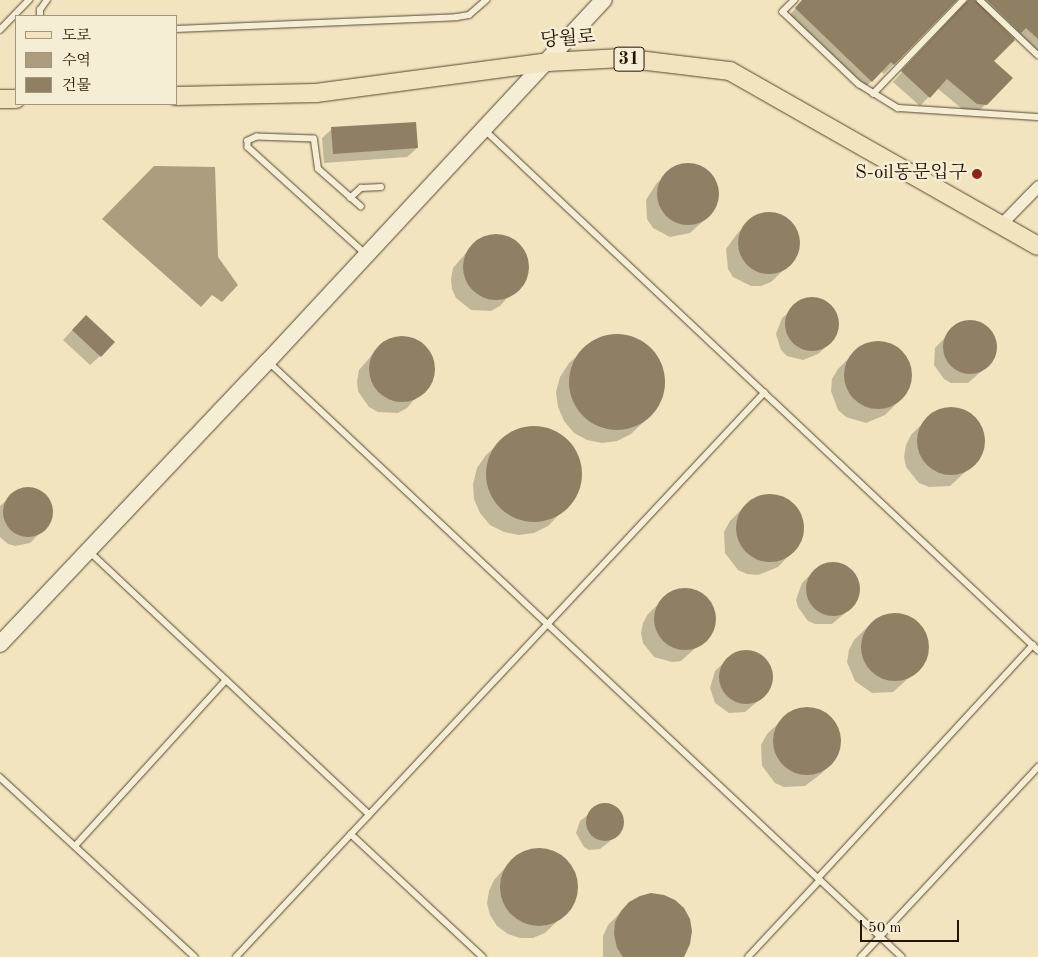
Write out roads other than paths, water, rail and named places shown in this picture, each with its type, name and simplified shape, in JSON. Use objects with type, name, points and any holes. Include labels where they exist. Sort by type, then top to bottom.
[{"type":"main road","points":[[0,644],[268,361],[604,0]]},
{"type":"main road","name":"당월로","points":[[178,96],[316,93],[548,62],[622,58],[730,71],[1038,246]]},
{"type":"street","points":[[1001,224],[1038,186]]},
{"type":"lane","points":[[40,15],[40,10],[47,0]]},
{"type":"lane","points":[[178,29],[458,17],[469,15],[486,0]]},
{"type":"lane","points":[[795,0],[783,12],[873,94],[898,108],[1038,117]]},
{"type":"lane","points":[[873,94],[963,0]]},
{"type":"lane","points":[[980,0],[1038,55]]},
{"type":"lane","points":[[0,30],[27,2]]},
{"type":"lane","points":[[484,128],[1038,650]]},
{"type":"lane","points":[[361,207],[318,169],[314,139],[257,137],[248,141],[248,147],[366,254]]},
{"type":"lane","points":[[350,198],[361,188],[381,187]]},
{"type":"lane","points":[[268,361],[902,957]]},
{"type":"lane","points":[[236,957],[764,392]]},
{"type":"lane","points":[[89,551],[370,814]]},
{"type":"lane","points":[[748,957],[1033,645]]},
{"type":"lane","points":[[75,846],[226,680]]},
{"type":"lane","points":[[861,957],[1038,767]]},
{"type":"lane","points":[[0,777],[195,957]]},
{"type":"lane","points":[[351,834],[483,957]]},
{"type":"water","points":[[154,166],[215,167],[218,257],[238,285],[222,302],[212,295],[201,307],[102,219]]},
{"type":"place","name":"S-oil동문입구","points":[[977,174]]}]
